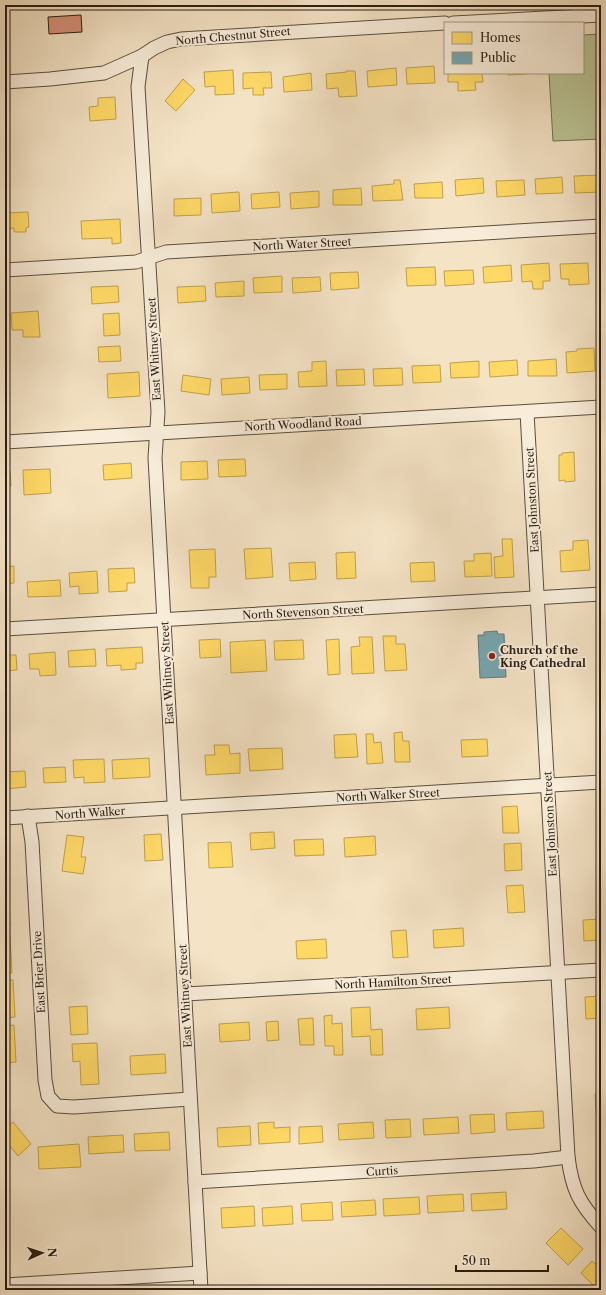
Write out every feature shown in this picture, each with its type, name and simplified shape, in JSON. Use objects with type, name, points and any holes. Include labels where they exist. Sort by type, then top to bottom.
[{"type":"street","points":[[472,22],[601,15]]},
{"type":"street","name":"North Chestnut Street","points":[[5,82],[104,73],[142,56],[167,42],[181,38],[444,23]]},
{"type":"street","name":"East Whitney Street","points":[[142,56],[138,87],[158,412],[155,458],[201,1290]]},
{"type":"street","name":"North Water Street","points":[[5,270],[136,262],[166,252],[601,226]]},
{"type":"street","name":"North Woodland Road","points":[[5,442],[601,407]]},
{"type":"street","name":"East Johnston Street","points":[[528,412],[568,1157],[570,1176],[578,1199],[601,1227]]},
{"type":"street","name":"North Stevenson Street","points":[[5,629],[601,594]]},
{"type":"street","name":"North Walker Street","points":[[174,807],[601,782]]},
{"type":"street","name":"North Walker","points":[[5,818],[174,807]]},
{"type":"street","name":"East Brier Drive","points":[[28,816],[32,842],[48,1096],[57,1106],[74,1107],[190,1099]]},
{"type":"street","name":"North Hamilton Street","points":[[185,994],[601,970]]},
{"type":"street","name":"Curtis","points":[[196,1182],[534,1161],[568,1157]]},
{"type":"street","points":[[5,1285],[200,1273]]},
{"type":"green space","points":[[601,34],[601,139],[553,141],[549,74],[584,74],[584,35]]},
{"type":"building: Homes","points":[[434,66],[435,83],[407,84],[406,68]]},
{"type":"building: Homes","points":[[396,68],[397,85],[368,87],[367,71]]},
{"type":"building: Homes","points":[[233,70],[234,94],[215,95],[215,86],[205,87],[204,72]]},
{"type":"building: Homes","points":[[346,71],[355,71],[357,96],[339,97],[338,88],[327,89],[326,74],[347,72]]},
{"type":"building: Homes","points":[[271,72],[272,88],[263,88],[264,95],[253,95],[253,88],[243,89],[243,73]]},
{"type":"building: Homes","points":[[311,73],[312,90],[284,92],[283,77]]},
{"type":"building: Homes","points":[[448,74],[482,74],[483,82],[475,82],[476,90],[458,91],[458,82],[448,82]]},
{"type":"building: Homes","points":[[183,79],[195,90],[176,111],[165,101]]},
{"type":"building: Homes","points":[[115,97],[116,119],[90,121],[89,107],[98,106],[98,98]]},
{"type":"building: Homes","points":[[601,175],[601,192],[575,193],[574,176]]},
{"type":"building: Homes","points":[[562,177],[563,193],[536,194],[535,179]]},
{"type":"building: Homes","points":[[483,178],[484,193],[456,196],[455,180]]},
{"type":"building: Homes","points":[[394,180],[400,180],[403,200],[373,201],[372,186],[394,184]]},
{"type":"building: Homes","points":[[524,180],[525,195],[497,197],[496,181]]},
{"type":"building: Homes","points":[[442,182],[443,198],[415,198],[414,184]]},
{"type":"building: Homes","points":[[361,188],[362,205],[333,205],[333,190]]},
{"type":"building: Homes","points":[[319,191],[319,207],[291,209],[290,193]]},
{"type":"building: Homes","points":[[239,192],[240,211],[212,213],[211,194]]},
{"type":"building: Homes","points":[[279,192],[280,207],[252,209],[251,194]]},
{"type":"building: Homes","points":[[201,198],[201,215],[174,216],[174,199]]},
{"type":"building: Homes","points":[[28,212],[29,227],[26,228],[26,232],[14,232],[14,228],[5,229],[5,213]]},
{"type":"building: Homes","points":[[120,219],[121,243],[112,244],[112,238],[82,239],[81,221]]},
{"type":"building: Homes","points":[[598,259],[601,259],[601,276],[598,276]]},
{"type":"building: Homes","points":[[549,263],[550,281],[543,281],[543,289],[533,289],[532,281],[522,282],[521,265]]},
{"type":"building: Homes","points":[[588,263],[589,284],[569,285],[569,279],[561,279],[560,264]]},
{"type":"building: Homes","points":[[511,265],[512,281],[484,283],[483,267]]},
{"type":"building: Homes","points":[[435,267],[436,285],[407,286],[406,268]]},
{"type":"building: Homes","points":[[473,270],[474,284],[445,286],[444,271]]},
{"type":"building: Homes","points":[[358,272],[359,288],[331,290],[330,273]]},
{"type":"building: Homes","points":[[282,276],[282,292],[254,293],[253,278]]},
{"type":"building: Homes","points":[[320,277],[321,291],[293,293],[292,278]]},
{"type":"building: Homes","points":[[244,281],[244,296],[216,297],[215,283]]},
{"type":"building: Homes","points":[[118,286],[119,302],[92,304],[91,287]]},
{"type":"building: Homes","points":[[205,286],[206,301],[178,303],[177,287]]},
{"type":"building: Homes","points":[[38,311],[40,337],[23,337],[23,330],[12,330],[11,313]]},
{"type":"building: Homes","points":[[119,313],[120,335],[104,336],[103,314]]},
{"type":"building: Homes","points":[[120,346],[121,361],[99,362],[98,347]]},
{"type":"building: Homes","points":[[594,348],[595,371],[567,373],[566,352],[577,351],[577,349]]},
{"type":"building: Homes","points":[[556,359],[557,376],[528,376],[528,361]]},
{"type":"building: Homes","points":[[517,360],[518,375],[490,377],[489,362]]},
{"type":"building: Homes","points":[[326,361],[327,386],[299,387],[298,372],[312,371],[312,362]]},
{"type":"building: Homes","points":[[479,361],[479,377],[451,378],[450,363]]},
{"type":"building: Homes","points":[[440,365],[441,382],[413,383],[412,366]]},
{"type":"building: Homes","points":[[402,368],[403,385],[374,386],[373,369]]},
{"type":"building: Homes","points":[[364,369],[365,385],[337,386],[336,370]]},
{"type":"building: Homes","points":[[139,372],[140,396],[108,398],[107,374]]},
{"type":"building: Homes","points":[[287,374],[287,389],[260,390],[259,375]]},
{"type":"building: Homes","points":[[183,375],[211,379],[209,395],[181,391]]},
{"type":"building: Homes","points":[[249,377],[250,393],[222,395],[221,379]]},
{"type":"building: Homes","points":[[574,452],[575,481],[559,481],[559,455],[562,455],[562,453]]},
{"type":"building: Homes","points":[[601,452],[601,480],[600,480],[599,453]]},
{"type":"building: Homes","points":[[245,459],[246,476],[219,477],[218,460]]},
{"type":"building: Homes","points":[[207,461],[208,479],[181,480],[181,462]]},
{"type":"building: Homes","points":[[131,463],[132,478],[104,480],[103,465]]},
{"type":"building: Homes","points":[[50,469],[51,493],[24,495],[23,470]]},
{"type":"building: Homes","points":[[5,471],[10,471],[11,486],[5,486]]},
{"type":"building: Homes","points":[[502,539],[512,539],[514,577],[495,578],[494,557],[503,556]]},
{"type":"building: Homes","points":[[588,540],[590,570],[561,572],[560,551],[573,550],[573,541]]},
{"type":"building: Homes","points":[[271,548],[273,577],[246,579],[244,549]]},
{"type":"building: Homes","points":[[215,549],[216,577],[209,577],[209,588],[191,588],[189,550]]},
{"type":"building: Homes","points":[[355,552],[356,578],[337,579],[336,553]]},
{"type":"building: Homes","points":[[491,553],[492,576],[465,577],[464,561],[474,561],[474,554]]},
{"type":"building: Homes","points":[[315,562],[316,579],[290,581],[289,563]]},
{"type":"building: Homes","points":[[434,562],[435,581],[411,582],[410,563]]},
{"type":"building: Homes","points":[[14,566],[14,583],[5,584],[5,567]]},
{"type":"building: Homes","points":[[134,568],[135,583],[127,583],[127,591],[109,592],[108,569]]},
{"type":"building: Homes","points":[[97,571],[98,593],[79,594],[79,586],[70,587],[69,573]]},
{"type":"building: Homes","points":[[60,580],[61,596],[28,597],[27,582]]},
{"type":"building: Homes","points":[[383,636],[396,636],[396,644],[405,644],[407,670],[385,671]]},
{"type":"building: Homes","points":[[359,637],[372,637],[374,673],[352,674],[351,647],[360,646]]},
{"type":"building: Homes","points":[[220,639],[221,657],[200,658],[199,640]]},
{"type":"building: Homes","points":[[339,639],[340,674],[328,675],[326,640]]},
{"type":"building: Homes","points":[[265,640],[267,671],[231,673],[230,642]]},
{"type":"building: Homes","points":[[303,640],[304,659],[275,660],[274,641]]},
{"type":"building: Homes","points":[[142,647],[143,663],[136,663],[136,669],[121,670],[121,665],[107,666],[106,649]]},
{"type":"building: Homes","points":[[95,649],[96,666],[69,667],[68,651]]},
{"type":"building: Homes","points":[[55,652],[56,675],[40,676],[39,669],[30,669],[29,654]]},
{"type":"building: Homes","points":[[5,655],[16,655],[17,670],[5,671]]},
{"type":"building: Homes","points":[[402,732],[403,741],[409,741],[410,762],[395,762],[394,733]]},
{"type":"building: Homes","points":[[356,734],[358,757],[335,758],[334,735]]},
{"type":"building: Homes","points":[[366,734],[373,734],[374,743],[381,742],[383,763],[367,764]]},
{"type":"building: Homes","points":[[487,739],[488,756],[462,757],[461,740]]},
{"type":"building: Homes","points":[[214,745],[229,745],[230,754],[240,753],[240,773],[206,775],[205,755],[215,755]]},
{"type":"building: Homes","points":[[282,748],[283,769],[250,771],[248,749]]},
{"type":"building: Homes","points":[[149,758],[150,777],[113,779],[112,760]]},
{"type":"building: Homes","points":[[104,759],[105,782],[84,783],[84,777],[74,778],[73,760]]},
{"type":"building: Homes","points":[[65,767],[66,782],[44,783],[43,768]]},
{"type":"building: Homes","points":[[25,771],[26,787],[5,789],[5,772]]},
{"type":"building: Homes","points":[[517,806],[519,833],[503,833],[502,807]]},
{"type":"building: Homes","points":[[274,832],[275,848],[251,850],[250,833]]},
{"type":"building: Homes","points":[[161,834],[163,860],[145,861],[144,835]]},
{"type":"building: Homes","points":[[67,835],[84,837],[81,857],[86,857],[83,874],[62,871]]},
{"type":"building: Homes","points":[[375,836],[376,855],[345,857],[344,838]]},
{"type":"building: Homes","points":[[323,839],[324,855],[295,856],[294,840]]},
{"type":"building: Homes","points":[[231,842],[233,867],[209,868],[208,843]]},
{"type":"building: Homes","points":[[521,843],[522,870],[505,871],[504,844]]},
{"type":"building: Homes","points":[[523,885],[525,912],[508,913],[506,886]]},
{"type":"building: Homes","points":[[5,892],[8,892],[10,926],[5,926]]},
{"type":"building: Homes","points":[[601,919],[601,940],[584,941],[583,920]]},
{"type":"building: Homes","points":[[463,928],[464,946],[434,948],[433,930]]},
{"type":"building: Homes","points":[[406,930],[408,957],[393,958],[391,931]]},
{"type":"building: Homes","points":[[10,935],[12,973],[5,973],[5,936]]},
{"type":"building: Homes","points":[[326,939],[327,958],[297,959],[296,941]]},
{"type":"building: Homes","points":[[13,980],[15,1017],[5,1018],[5,981]]},
{"type":"building: Homes","points":[[601,996],[601,1018],[586,1019],[585,997]]},
{"type":"building: Homes","points":[[87,1006],[88,1034],[71,1035],[69,1007]]},
{"type":"building: Homes","points":[[370,1007],[371,1030],[382,1029],[383,1055],[371,1055],[370,1036],[352,1037],[351,1008]]},
{"type":"building: Homes","points":[[449,1007],[450,1028],[417,1030],[416,1009]]},
{"type":"building: Homes","points":[[332,1015],[332,1024],[342,1023],[343,1055],[334,1055],[334,1046],[325,1046],[324,1016]]},
{"type":"building: Homes","points":[[313,1018],[314,1045],[300,1045],[298,1019]]},
{"type":"building: Homes","points":[[278,1021],[279,1040],[267,1041],[266,1022]]},
{"type":"building: Homes","points":[[249,1022],[250,1040],[220,1042],[219,1024]]},
{"type":"building: Homes","points":[[14,1025],[16,1062],[5,1063],[5,1026]]},
{"type":"building: Homes","points":[[97,1043],[99,1084],[81,1085],[80,1061],[73,1062],[72,1044]]},
{"type":"building: Homes","points":[[165,1054],[166,1073],[131,1075],[130,1056]]},
{"type":"building: Homes","points":[[595,1094],[601,1094],[601,1125],[597,1125]]},
{"type":"building: Homes","points":[[543,1111],[544,1128],[507,1130],[506,1113]]},
{"type":"building: Homes","points":[[494,1114],[495,1132],[471,1134],[470,1115]]},
{"type":"building: Homes","points":[[458,1117],[459,1133],[424,1135],[423,1119]]},
{"type":"building: Homes","points":[[410,1119],[411,1137],[386,1138],[385,1120]]},
{"type":"building: Homes","points":[[13,1122],[31,1144],[18,1156],[5,1140],[5,1128]]},
{"type":"building: Homes","points":[[274,1122],[274,1128],[290,1127],[290,1142],[259,1144],[258,1123]]},
{"type":"building: Homes","points":[[373,1122],[374,1138],[339,1140],[338,1124]]},
{"type":"building: Homes","points":[[250,1126],[251,1145],[218,1147],[217,1128]]},
{"type":"building: Homes","points":[[322,1126],[323,1142],[299,1144],[299,1127]]},
{"type":"building: Homes","points":[[169,1132],[170,1150],[135,1151],[134,1134]]},
{"type":"building: Homes","points":[[601,1133],[601,1164],[598,1164],[597,1134]]},
{"type":"building: Homes","points":[[123,1135],[124,1152],[89,1154],[88,1137]]},
{"type":"building: Homes","points":[[79,1144],[81,1167],[39,1169],[38,1147]]},
{"type":"building: Homes","points":[[506,1192],[507,1209],[472,1211],[471,1194]]},
{"type":"building: Homes","points":[[463,1194],[464,1211],[428,1213],[427,1196]]},
{"type":"building: Homes","points":[[419,1197],[420,1214],[384,1216],[383,1199]]},
{"type":"building: Homes","points":[[375,1200],[376,1215],[342,1217],[341,1202]]},
{"type":"building: Homes","points":[[332,1202],[333,1220],[302,1221],[301,1204]]},
{"type":"building: Homes","points":[[254,1206],[255,1226],[222,1228],[221,1208]]},
{"type":"building: Homes","points":[[292,1206],[293,1224],[263,1226],[262,1208]]},
{"type":"building: Homes","points":[[561,1228],[583,1249],[568,1265],[546,1243]]},
{"type":"building: Homes","points":[[592,1261],[601,1269],[601,1290],[598,1290],[581,1273]]},
{"type":"building: Public","name":"Church of the King Cathedral","points":[[497,631],[498,634],[504,634],[506,677],[480,678],[478,635],[484,635],[484,632]]},
{"type":"building: Other","points":[[81,15],[82,32],[49,34],[48,17]]},
{"type":"place","name":"Church of the King Cathedral","points":[[492,656]]}]
